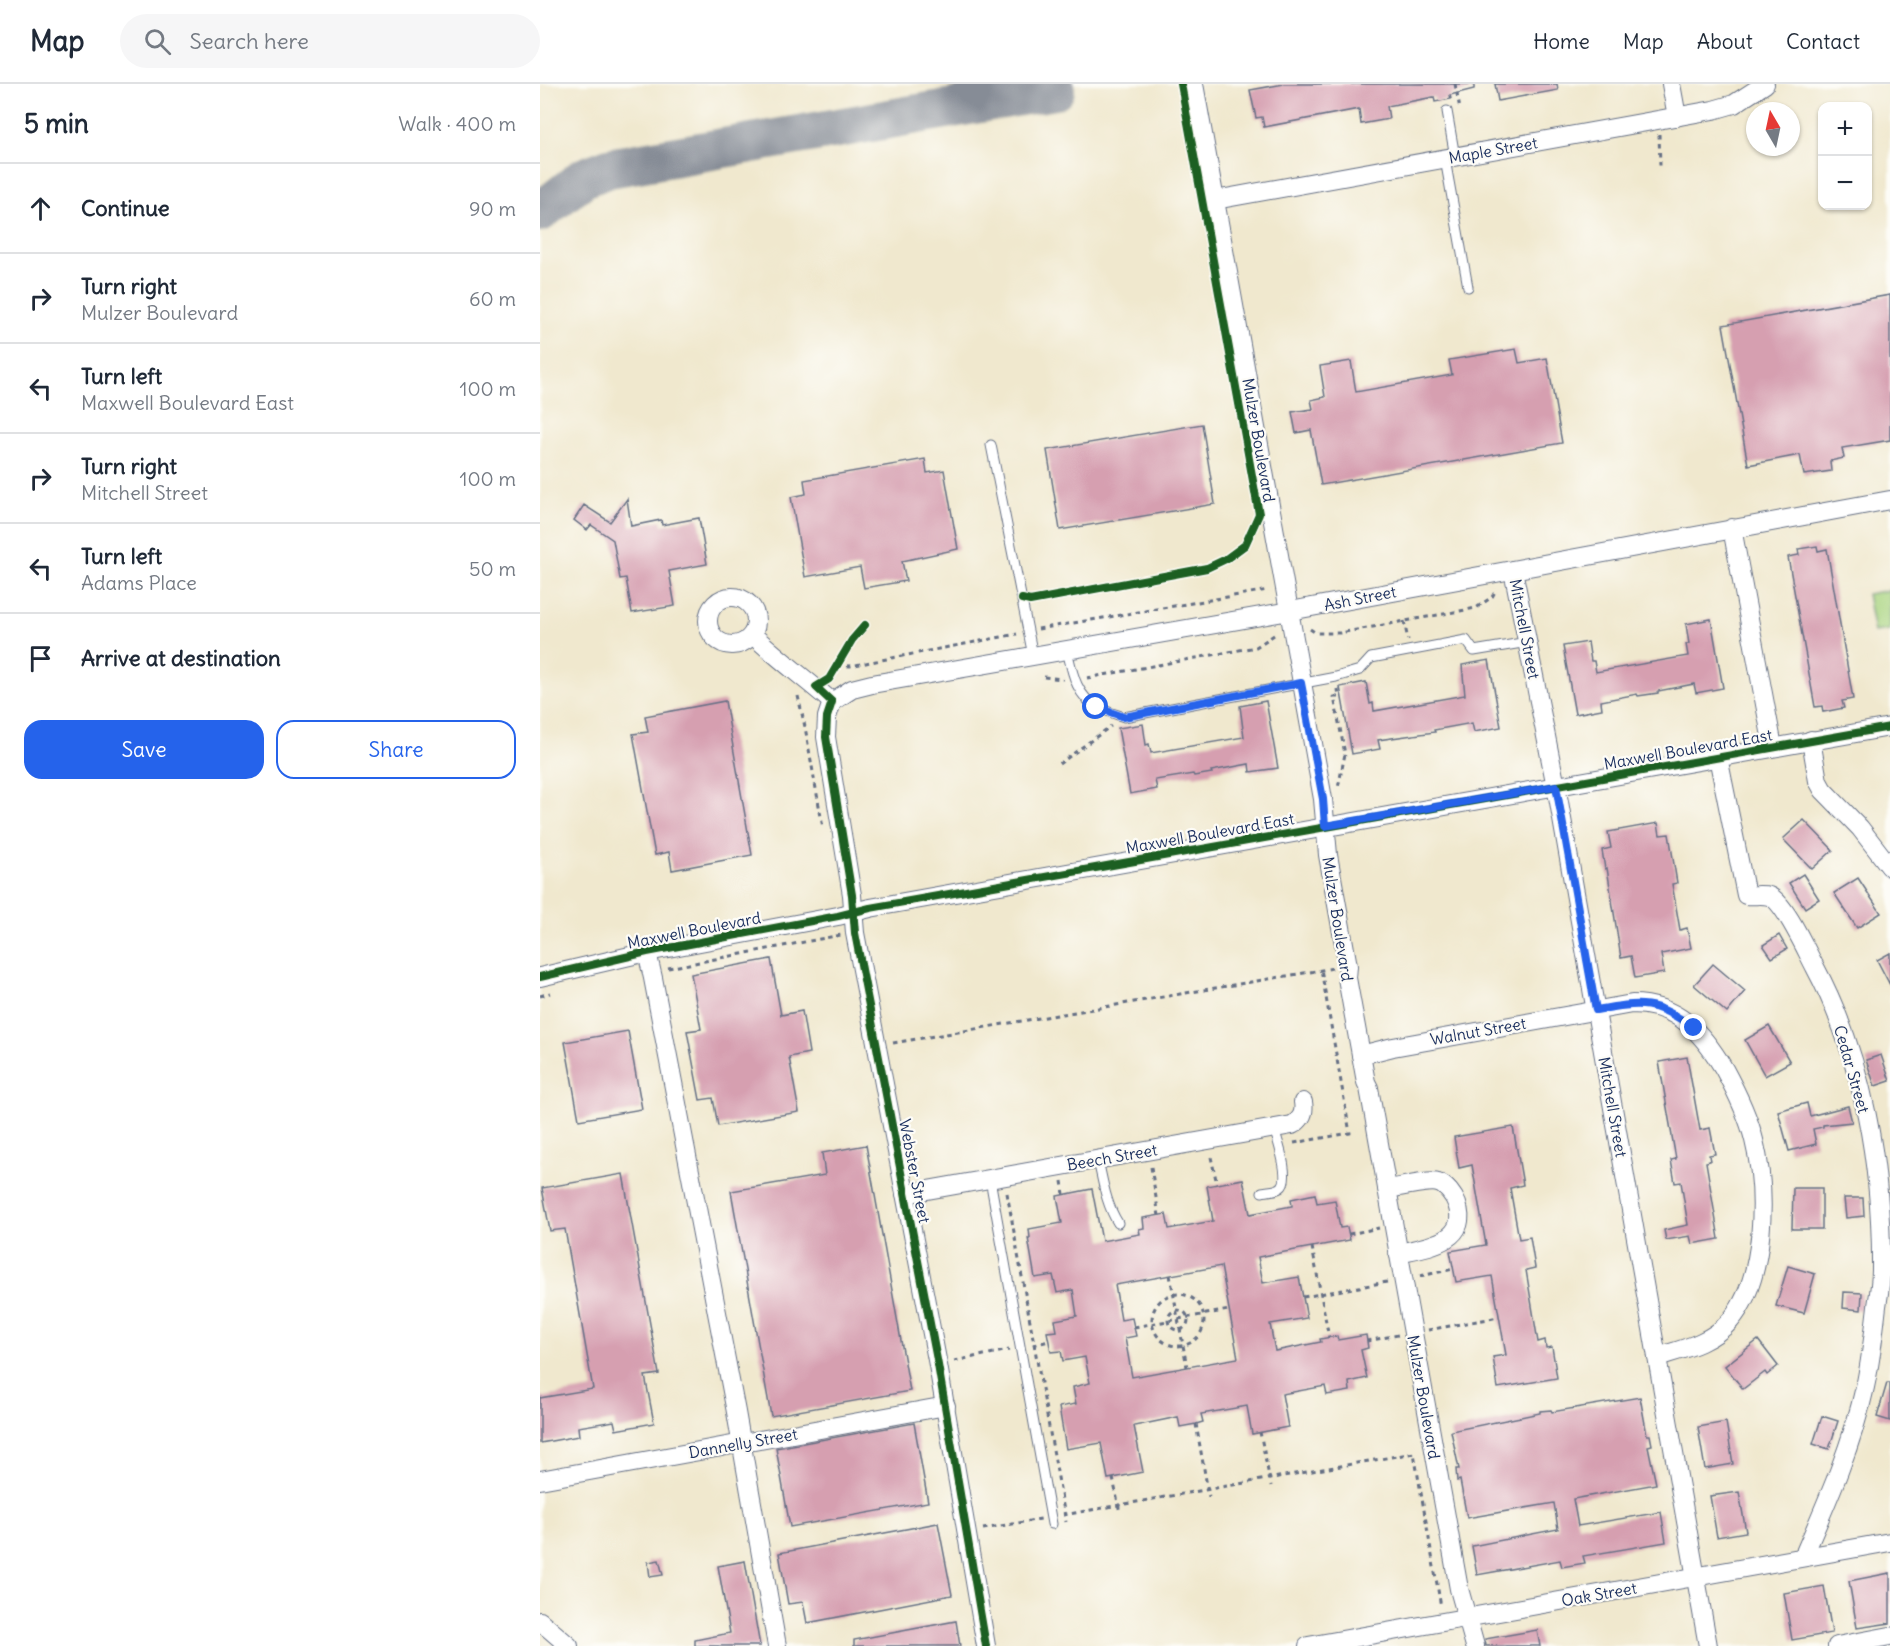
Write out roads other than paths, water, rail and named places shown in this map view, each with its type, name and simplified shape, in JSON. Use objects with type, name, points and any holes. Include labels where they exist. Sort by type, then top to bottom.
[{"type":"street","name":"Mulzer Boulevard","points":[[1194,84],[1323,799],[1328,855],[1348,966],[1347,978],[1459,1589],[1475,1646]]},
{"type":"street","points":[[1671,84],[1677,117]]},
{"type":"street","name":"Maple Street","points":[[1215,200],[1713,110],[1734,104],[1765,84]]},
{"type":"street","name":"Ash Street","points":[[832,702],[852,689],[872,684],[1067,650],[1291,620],[1513,570],[1890,500]]},
{"type":"street","points":[[1732,528],[1773,747]]},
{"type":"street","name":"Mitchell Street","points":[[1513,570],[1556,786],[1708,1646]]},
{"type":"street","points":[[753,635],[832,702]]},
{"type":"street","name":"Webster Street","points":[[832,702],[827,717],[826,737],[854,912],[855,933],[946,1406],[987,1646]]},
{"type":"street","name":"Maxwell Boulevard East","points":[[854,912],[1325,826],[1890,727]]},
{"type":"street","points":[[1810,740],[1818,782],[1823,790],[1860,828],[1890,867]]},
{"type":"street","name":"Cedar Street","points":[[1718,757],[1746,895],[1769,896],[1778,902],[1788,916],[1823,982],[1840,1025],[1854,1065],[1865,1108],[1879,1196],[1881,1273],[1872,1351],[1864,1389],[1843,1462],[1803,1557]]},
{"type":"street","name":"Maxwell Boulevard","points":[[540,977],[647,952],[854,912]]},
{"type":"street","points":[[647,952],[741,1443],[777,1646]]},
{"type":"street","name":"Walnut Street","points":[[1361,1055],[1393,1047],[1632,1004],[1646,1004],[1661,1008],[1675,1014],[1694,1028],[1714,1053],[1734,1088],[1749,1123],[1758,1159],[1761,1196],[1760,1241],[1754,1271],[1742,1303],[1728,1323],[1711,1337],[1696,1345],[1657,1358]]},
{"type":"street","name":"Beech Street","points":[[905,1194],[1098,1160],[1150,1159],[1277,1137],[1298,1121],[1303,1114],[1304,1102]]},
{"type":"street","points":[[1387,1190],[1424,1183],[1439,1183],[1451,1193],[1457,1205],[1459,1220],[1454,1232],[1445,1240],[1432,1246],[1398,1253]]},
{"type":"street","name":"Dannelly Street","points":[[540,1480],[946,1406]]},
{"type":"street","name":"Oak Street","points":[[1314,1645],[1890,1542]]},
{"type":"street","points":[[540,1622],[569,1646]]},
{"type":"street","points":[[1837,1646],[1890,1636]]},
{"type":"lane","points":[[1447,111],[1450,158],[1468,287]]},
{"type":"lane","points":[[991,445],[1033,656]]},
{"type":"lane","points":[[1067,650],[1075,680],[1083,696],[1096,707],[1124,717],[1336,676],[1360,670],[1371,658],[1466,640],[1474,651],[1528,642]]},
{"type":"lane","points":[[1262,1192],[1278,1189],[1285,1181],[1277,1137]]},
{"type":"lane","points":[[1098,1160],[1107,1199],[1118,1223]]},
{"type":"lane","points":[[990,1179],[1051,1521]]}]
